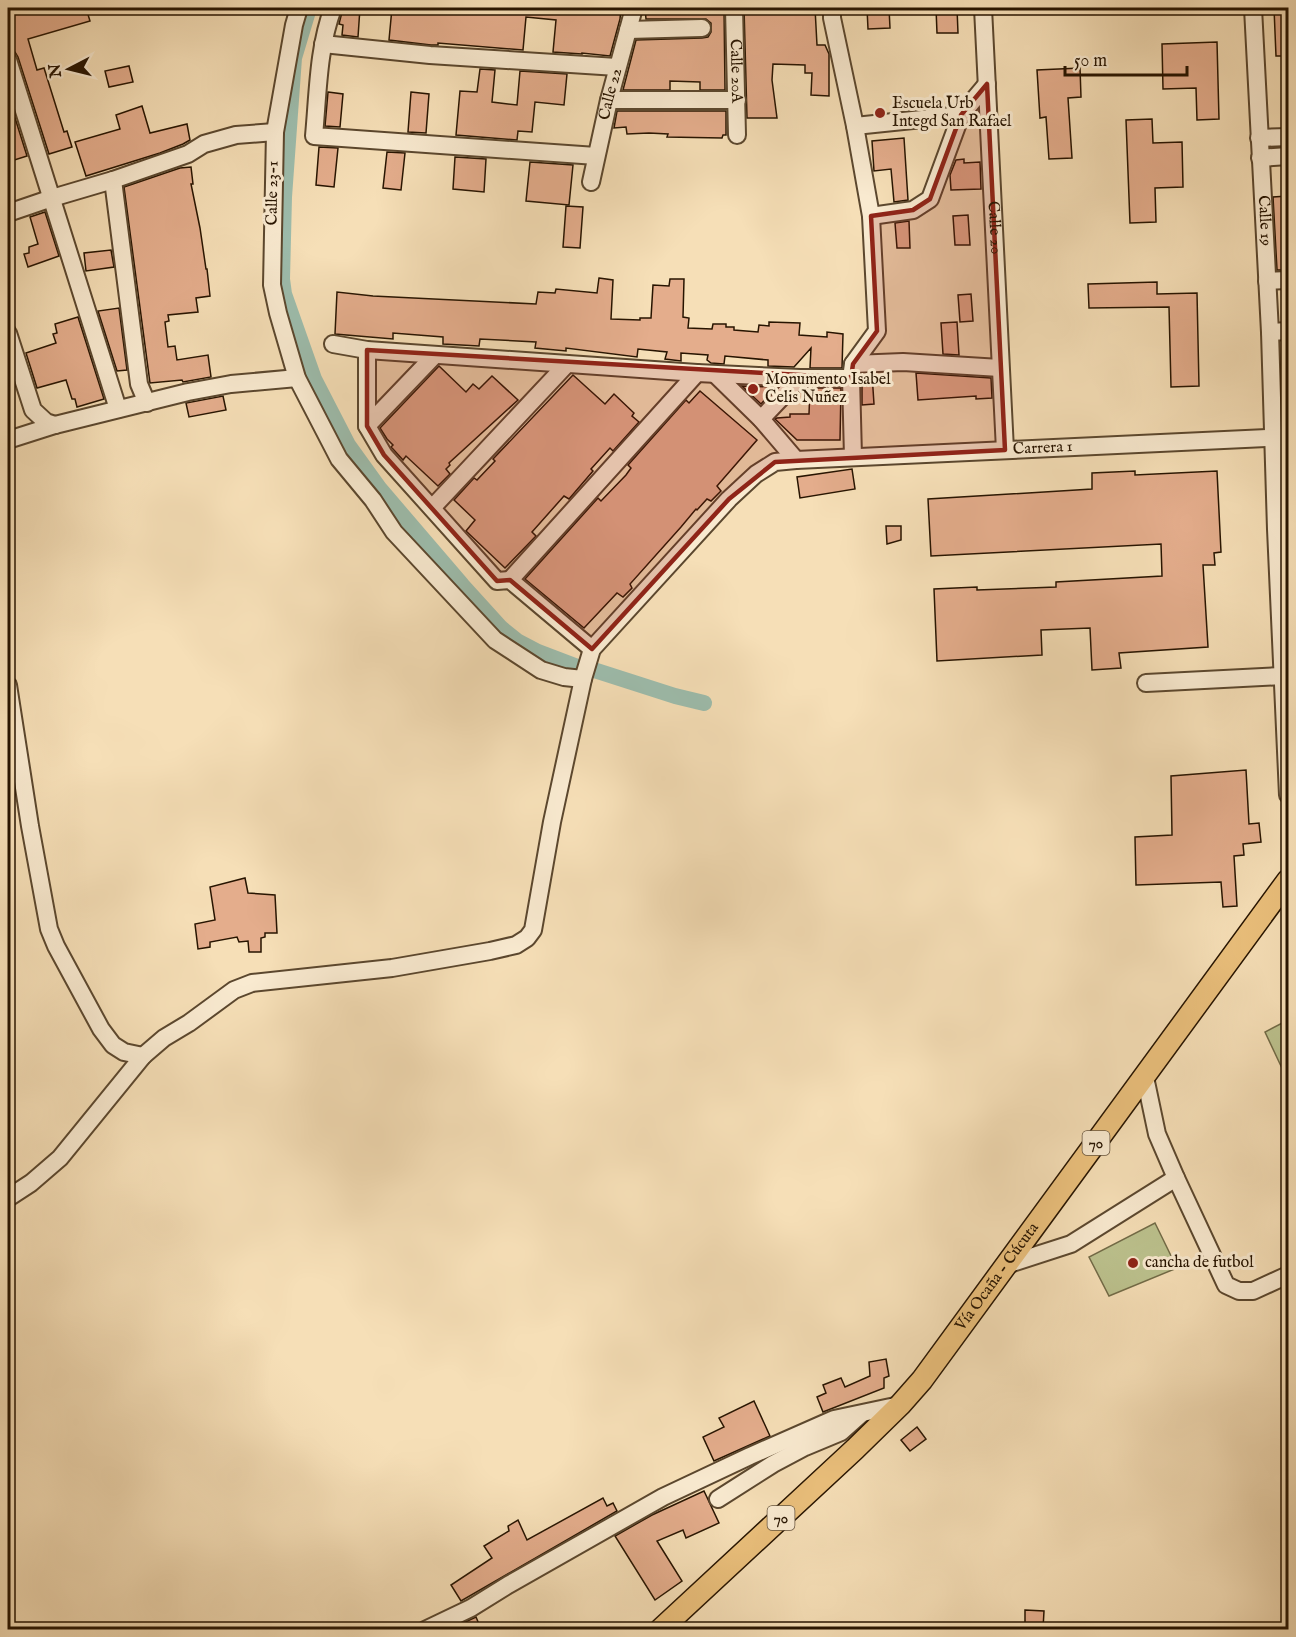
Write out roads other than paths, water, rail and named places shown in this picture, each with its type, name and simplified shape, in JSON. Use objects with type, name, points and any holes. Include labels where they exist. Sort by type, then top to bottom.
[{"type":"main road","name":"Vía Ocaña - Cúcuta","points":[[660,1629],[847,1457],[922,1380],[1288,880]]},
{"type":"street","name":"Calle 23-1","points":[[299,8],[275,132],[272,285],[297,378],[339,459],[373,500],[394,532],[495,640],[541,669],[564,677],[583,679]]},
{"type":"street","points":[[333,8],[323,44],[314,136],[596,156]]},
{"type":"street","name":"Calle 22","points":[[591,182],[617,67],[634,8]]},
{"type":"street","name":"Calle 20A","points":[[734,8],[737,135]]},
{"type":"street","points":[[832,8],[870,216],[877,331],[852,371],[853,457]]},
{"type":"street","name":"Calle 20","points":[[983,8],[1005,450]]},
{"type":"street","name":"Calle 19","points":[[1252,8],[1270,332],[1281,437],[1282,676],[1288,795]]},
{"type":"street","points":[[628,30],[702,28]]},
{"type":"street","points":[[323,44],[430,55],[617,67]]},
{"type":"street","points":[[8,60],[118,409]]},
{"type":"street","points":[[870,216],[913,210],[930,200],[961,115],[987,84]]},
{"type":"street","points":[[609,100],[737,100]]},
{"type":"street","points":[[855,126],[961,115]]},
{"type":"street","points":[[8,213],[188,154],[204,144],[236,135],[275,132]]},
{"type":"street","points":[[1259,138],[1288,136]]},
{"type":"street","points":[[1260,158],[1288,156]]},
{"type":"street","points":[[113,180],[139,384],[147,402]]},
{"type":"street","points":[[1267,281],[1288,280]]},
{"type":"street","points":[[1270,332],[1288,331]]},
{"type":"street","points":[[8,333],[33,410],[46,422],[55,425]]},
{"type":"street","points":[[333,344],[367,350],[435,355],[800,378],[903,362],[1000,368]]},
{"type":"street","points":[[367,350],[367,426],[384,455],[497,581],[510,580],[697,373]]},
{"type":"street","points":[[367,426],[435,355]]},
{"type":"street","points":[[432,508],[567,364]]},
{"type":"street","points":[[716,374],[761,419],[796,460]]},
{"type":"street","points":[[8,440],[55,425],[188,392],[231,384],[297,378]]},
{"type":"street","points":[[761,419],[800,378]]},
{"type":"street","name":"Carrera 1","points":[[592,649],[729,499],[756,474],[775,462],[1281,437]]},
{"type":"street","points":[[8,1197],[31,1183],[60,1158],[142,1056],[164,1038],[234,990],[252,983],[392,968],[508,947],[527,938],[533,930],[552,822],[583,679],[592,649],[510,580]]},
{"type":"street","points":[[1146,683],[1282,676]]},
{"type":"street","points":[[8,685],[49,929],[101,1029],[113,1045],[123,1052],[142,1056]]},
{"type":"street","points":[[1145,1077],[1158,1134],[1226,1285],[1239,1291],[1252,1291],[1288,1275]]},
{"type":"street","points":[[1006,1265],[1071,1244],[1176,1178]]},
{"type":"street","points":[[425,1629],[471,1608],[663,1497],[834,1419],[900,1405]]},
{"type":"street","points":[[718,1499],[772,1464],[841,1432],[861,1415]]},
{"type":"waterway","points":[[309,8],[294,58],[284,197],[282,279],[284,294],[314,379],[348,445],[379,488],[501,628],[517,641],[538,652],[580,668]]},
{"type":"waterway","points":[[594,670],[704,703]]},
{"type":"place","name":"Escuela Urb Integd San Rafael","points":[[880,113]]},
{"type":"place","name":"Monumento Isabel Celis Nuñez","points":[[753,389]]},
{"type":"place","name":"cancha de futbol","points":[[1133,1263]]}]
